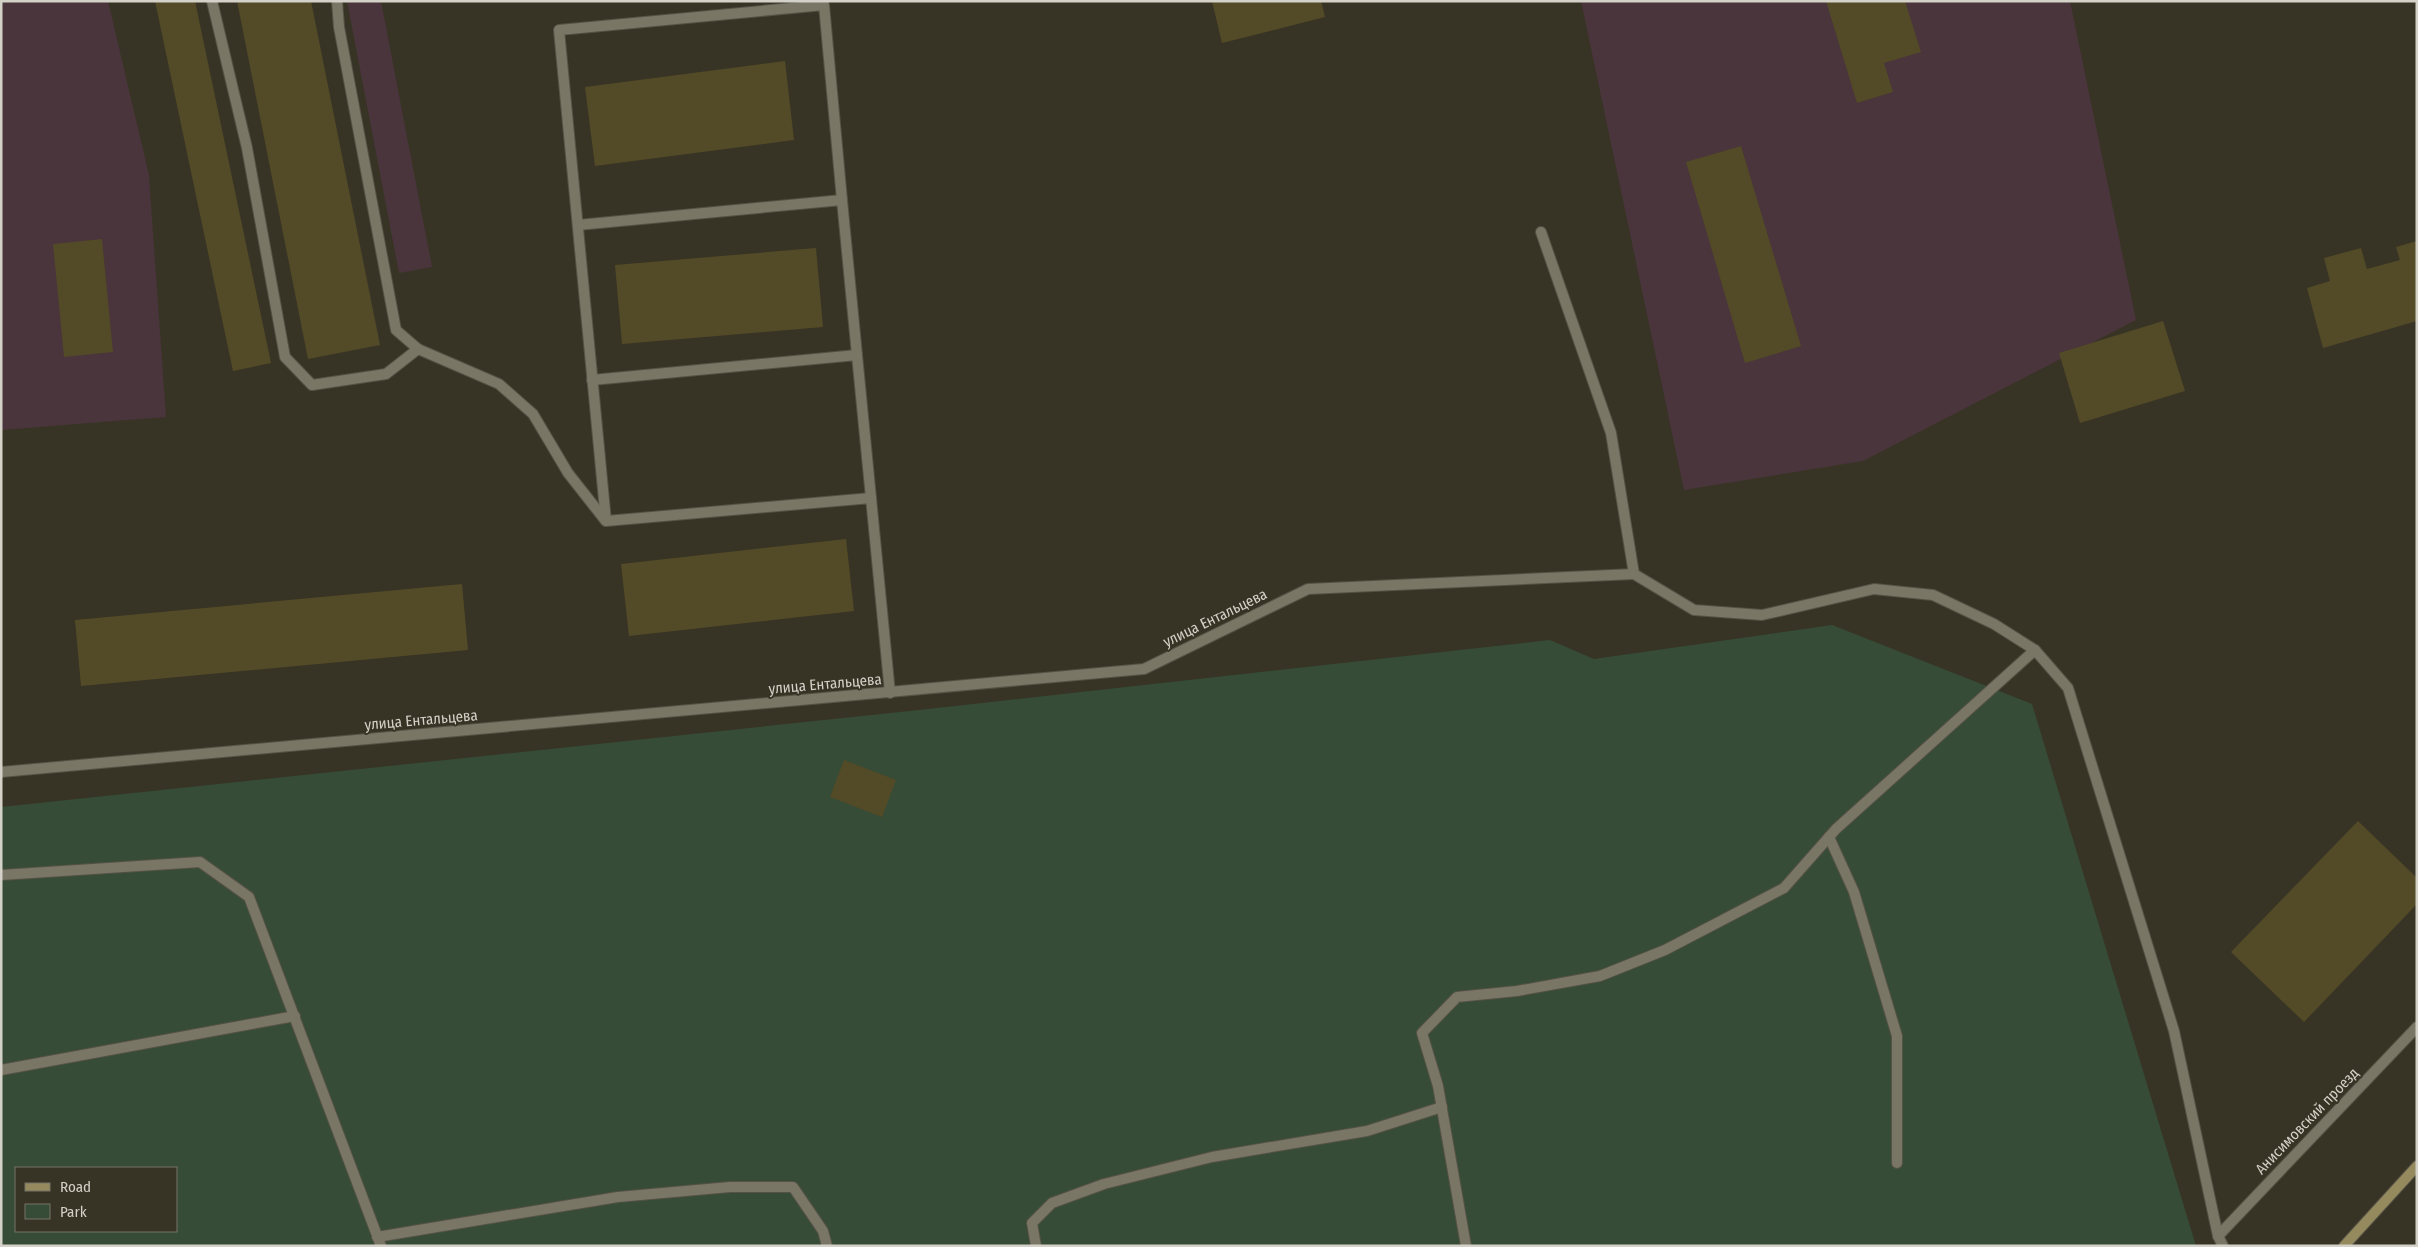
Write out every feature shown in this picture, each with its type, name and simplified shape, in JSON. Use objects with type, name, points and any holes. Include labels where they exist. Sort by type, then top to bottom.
[{"type":"street","points":[[212,1],[247,148],[286,356],[312,385],[386,374],[418,349]]},
{"type":"street","points":[[336,1],[339,26],[396,330],[418,349],[499,384],[533,414],[568,473],[606,520]]},
{"type":"street","points":[[606,520],[559,30],[824,5],[890,693]]},
{"type":"street","points":[[578,225],[842,200]]},
{"type":"street","points":[[1541,232],[1611,433],[1634,574],[1694,610],[1762,616],[1874,589],[1932,595],[1994,624],[2035,650],[2068,688],[2174,1031],[2218,1236],[2223,1246]]},
{"type":"street","points":[[592,380],[857,355]]},
{"type":"street","points":[[606,520],[871,498]]},
{"type":"street","name":"улица Ентальцева","points":[[1,772],[1144,669],[1308,589],[1634,574]]},
{"type":"street","points":[[1466,1246],[1442,1107],[1422,1034],[1457,997],[1516,991],[1600,976],[1665,950],[1784,888],[1829,837],[2035,650]]},
{"type":"street","points":[[1829,837],[1854,892],[1897,1036],[1897,1163]]},
{"type":"street","points":[[1,875],[200,862],[249,898],[379,1241],[618,1197],[730,1187],[792,1187],[823,1231],[827,1246]]},
{"type":"street","points":[[1,1070],[295,1016]]},
{"type":"street","name":"Анисимовский проезд","points":[[2218,1236],[2417,1027]]},
{"type":"street","points":[[1036,1246],[1032,1223],[1052,1203],[1104,1184],[1212,1157],[1367,1131],[1442,1107]]},
{"type":"street","points":[[2344,1246],[2417,1166]]},
{"type":"shaded area","points":[[1,1],[108,1],[149,175],[166,417],[1,430]]},
{"type":"shaded area","points":[[347,1],[381,1],[432,267],[399,273]]},
{"type":"shaded area","points":[[1581,1],[2070,1],[2136,320],[1863,461],[1684,490]]},
{"type":"green space","points":[[1832,625],[2032,704],[2196,1246],[1,1246],[1,807],[919,710],[1550,640],[1594,659]]},
{"type":"building","points":[[155,1],[195,1],[271,363],[233,371]]},
{"type":"building","points":[[237,1],[311,1],[380,345],[308,359]]},
{"type":"building","points":[[1212,1],[1321,1],[1325,17],[1222,43]]},
{"type":"building","points":[[1826,1],[1905,1],[1921,52],[1884,63],[1893,92],[1857,103]]},
{"type":"building","points":[[785,61],[794,140],[595,166],[585,87]]},
{"type":"building","points":[[1741,146],[1801,346],[1745,363],[1686,162]]},
{"type":"building","points":[[102,239],[113,352],[64,357],[53,244]]},
{"type":"building","points":[[2417,241],[2417,321],[2323,348],[2307,288],[2330,281],[2324,258],[2361,248],[2367,269],[2400,260],[2396,247]]},
{"type":"building","points":[[816,248],[823,327],[622,344],[615,265]]},
{"type":"building","points":[[2163,321],[2185,391],[2080,423],[2059,353]]},
{"type":"building","points":[[846,539],[854,611],[629,636],[621,564]]},
{"type":"building","points":[[462,584],[468,650],[81,686],[75,620]]},
{"type":"building","points":[[844,760],[896,780],[882,817],[830,797]]},
{"type":"building","points":[[2358,821],[2417,878],[2417,904],[2304,1022],[2231,952]]}]
